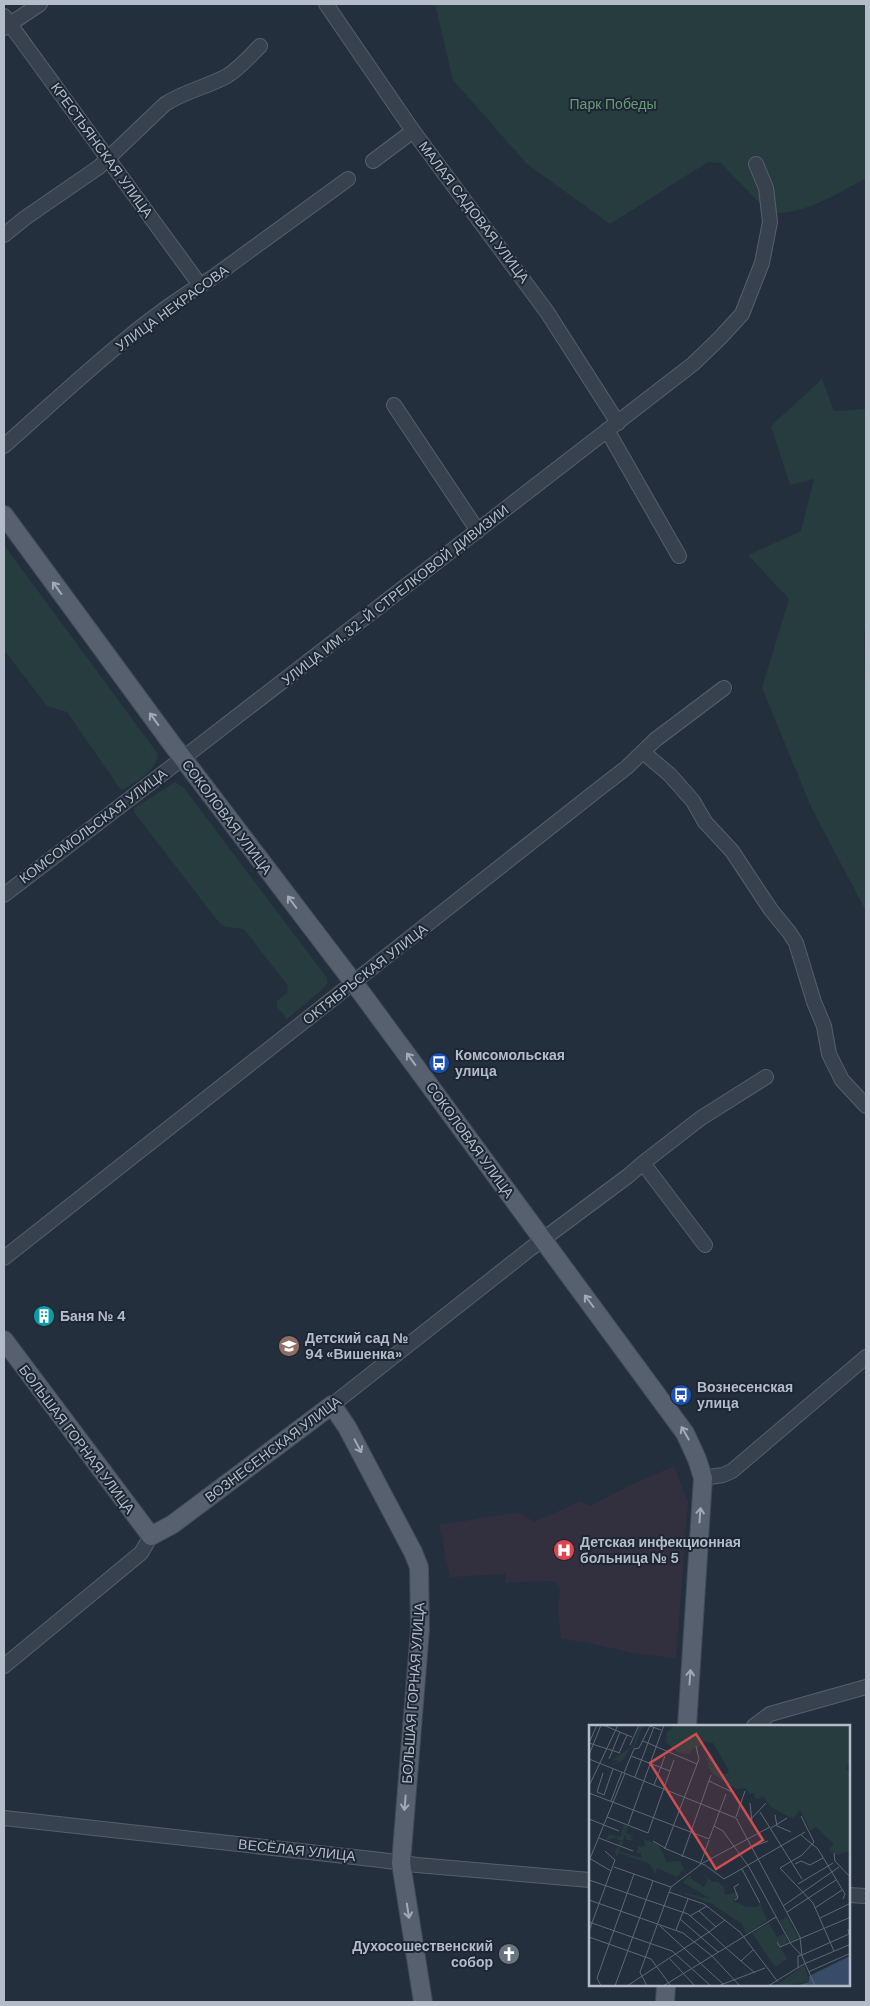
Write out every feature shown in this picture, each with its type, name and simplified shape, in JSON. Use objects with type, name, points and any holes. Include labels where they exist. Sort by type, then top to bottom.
[{"type":"main road","name":"СОКОЛОВАЯ УЛИЦА","points":[[4,515],[183,758],[354,983],[678,1420],[692,1444],[703,1478],[687,1725]]},
{"type":"main road","name":"БОЛЬШАЯ ГОРНАЯ УЛИЦА","points":[[4,1340],[151,1536]]},
{"type":"main road","name":"ВОЗНЕСЕНСКАЯ УЛИЦА","points":[[151,1536],[173,1524],[332,1405]]},
{"type":"main road","name":"БОЛЬШАЯ ГОРНАЯ УЛИЦА","points":[[332,1405],[347,1427],[414,1552],[419,1566],[420,1629],[402,1863],[423,2002]]},
{"type":"main road","points":[[665,2002],[666,1986]]},
{"type":"street","points":[[6,23],[40,4]]},
{"type":"street","name":"МАЛАЯ САДОВАЯ УЛИЦА","points":[[326,4],[413,131],[476,218],[520,273],[613,426],[679,556]]},
{"type":"street","name":"КРЕСТЬЯНСКАЯ УЛИЦА","points":[[6,23],[200,285]]},
{"type":"street","points":[[4,235],[109,160],[165,104],[178,96],[227,76],[260,46]]},
{"type":"street","points":[[373,161],[413,131]]},
{"type":"street","name":"УЛИЦА ИМ. 32-Й СТРЕЛКОВОЙ ДИВИЗИИ","points":[[183,758],[693,364],[720,338],[742,314],[762,263],[770,222],[766,188],[756,164]]},
{"type":"street","name":"УЛИЦА НЕКРАСОВА","points":[[4,446],[124,341],[348,179]]},
{"type":"street","points":[[394,405],[478,531]]},
{"type":"street","name":"ОКТЯБРЬСКАЯ УЛИЦА","points":[[4,1258],[613,778],[655,740],[724,688]]},
{"type":"street","points":[[643,752],[670,775],[694,802],[705,822],[732,851],[771,910],[796,943],[814,1002],[824,1026],[829,1054],[842,1080],[866,1106]]},
{"type":"street","name":"КОМСОМОЛЬСКАЯ УЛИЦА","points":[[4,894],[183,758]]},
{"type":"street","name":"ВОЗНЕСЕНСКАЯ УЛИЦА","points":[[332,1405],[701,1118],[766,1077]]},
{"type":"street","points":[[643,1162],[705,1245]]},
{"type":"street","points":[[703,1478],[732,1471],[866,1357]]},
{"type":"street","name":"ВОЗНЕСЕНСКАЯ УЛИЦА","points":[[4,1666],[141,1553],[151,1536]]},
{"type":"street","points":[[755,1725],[770,1714],[866,1686]]},
{"type":"street","name":"ВЕСЁЛАЯ УЛИЦА","points":[[4,1818],[402,1863],[589,1880]]},
{"type":"street","points":[[850,1895],[866,1896]]},
{"type":"shaded area","name":"Детская инфекционная больница № 5","points":[[674,1466],[688,1502],[676,1658],[638,1654],[561,1639],[558,1607],[560,1592],[558,1585],[552,1581],[505,1583],[506,1574],[450,1577],[439,1525],[519,1512],[534,1522],[581,1501],[590,1506]]},
{"type":"green space","name":"Парк Победы","points":[[435,4],[866,4],[866,178],[829,198],[799,210],[770,214],[721,163],[708,162],[610,224],[527,164],[453,80]]},
{"type":"green space","points":[[822,379],[834,411],[866,409],[866,621],[864,635],[866,911],[812,809],[762,688],[789,599],[748,555],[801,531],[814,479],[790,485],[771,426]]},
{"type":"green space","points":[[4,545],[158,754],[157,760],[150,771],[124,789],[121,790],[67,712],[47,706],[4,650]]},
{"type":"green space","points":[[175,782],[184,788],[327,978],[327,984],[323,989],[287,1019],[277,1007],[277,1001],[287,993],[288,986],[244,929],[225,927],[220,924],[134,812],[135,808]]},
{"type":"place","name":"Комсомольская улица","points":[[439,1063]]},
{"type":"place","name":"Баня № 4","points":[[44,1316]]},
{"type":"place","name":"Детский сад № 94 «Вишенка»","points":[[289,1346]]},
{"type":"place","name":"Вознесенская улица","points":[[681,1395]]},
{"type":"place","name":"Детская инфекционная больница № 5","points":[[564,1550]]},
{"type":"place","name":"Духосошественский собор","points":[[509,1954]]}]
